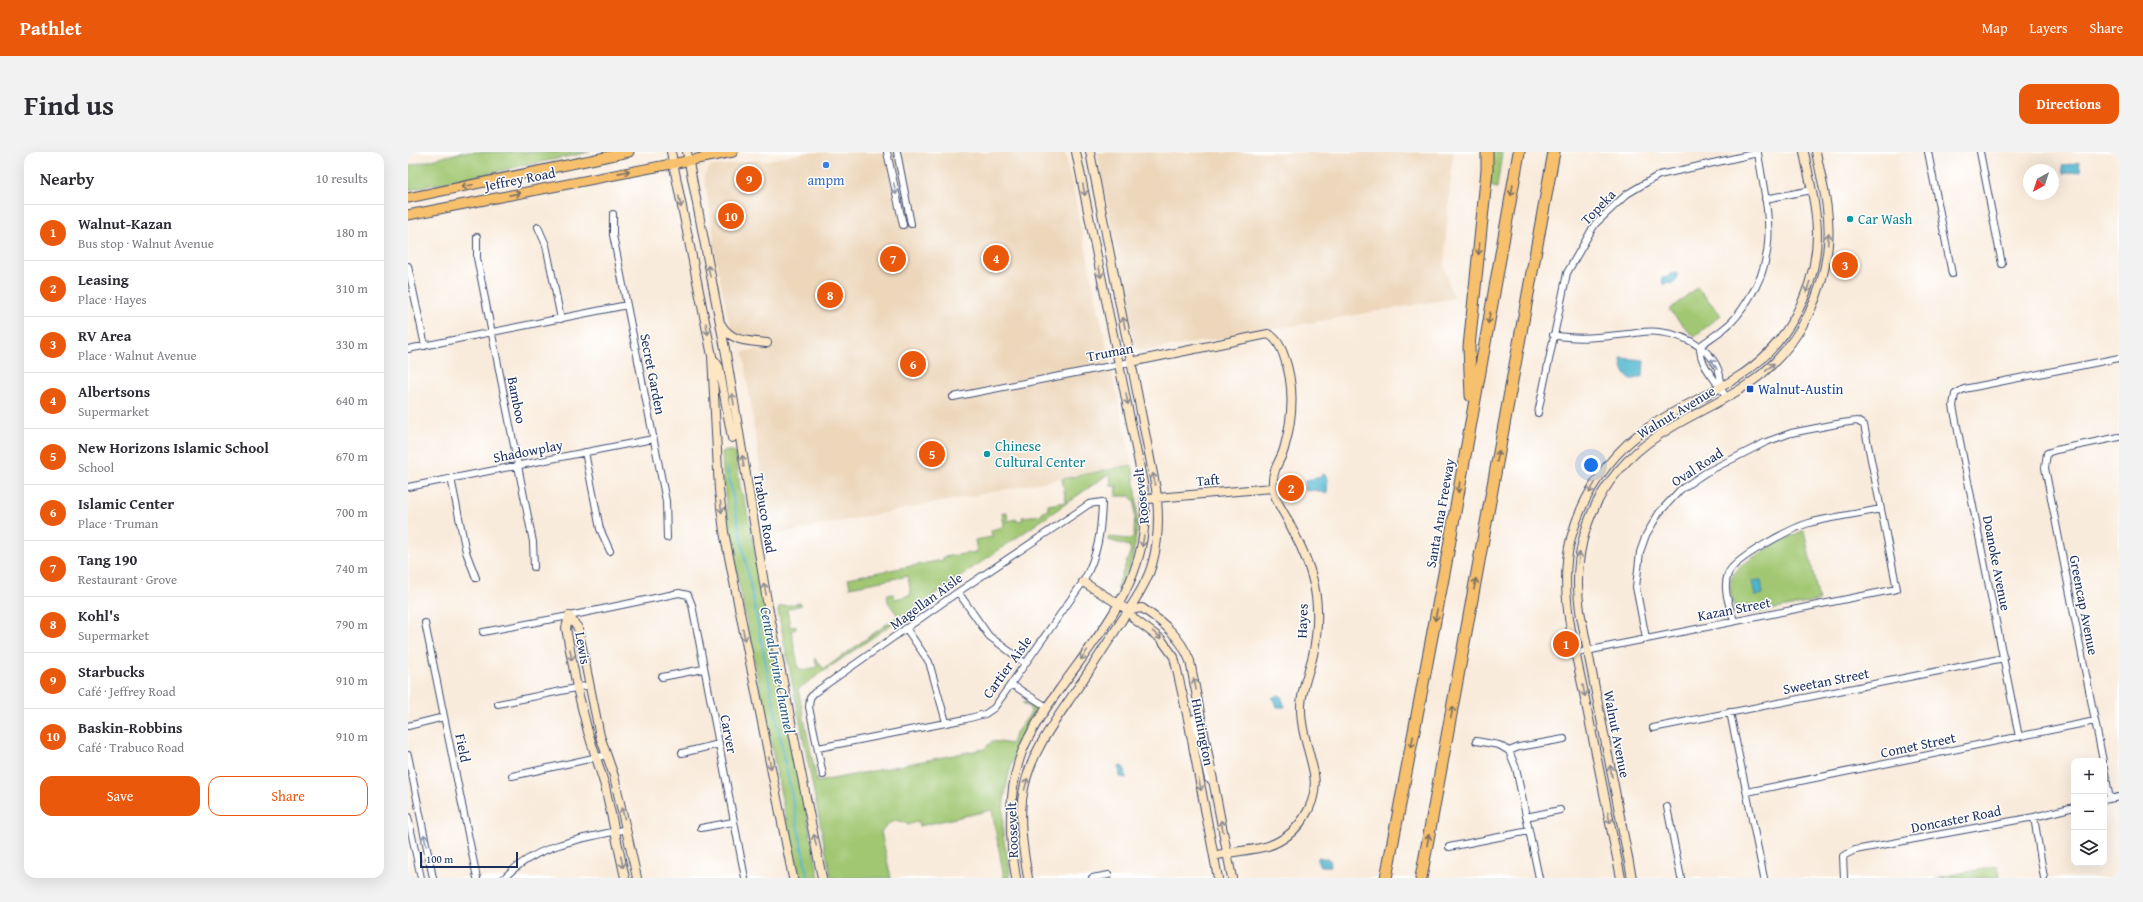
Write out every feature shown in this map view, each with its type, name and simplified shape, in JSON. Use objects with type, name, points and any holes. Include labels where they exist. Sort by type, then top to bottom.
[{"type":"highway","points":[[1471,421],[1469,347],[1487,170],[1486,152]]},
{"type":"highway","name":"Santa Ana Freeway","points":[[1386,878],[1471,421],[1519,152]]},
{"type":"highway","points":[[1421,878],[1554,152]]},
{"type":"main road","name":"Jeffrey Road","points":[[408,198],[629,152]]},
{"type":"main road","name":"Jeffrey Road","points":[[408,215],[673,163],[688,156],[732,152]]},
{"type":"street","points":[[671,152],[712,356],[724,532],[793,878]]},
{"type":"street","points":[[886,152],[902,225]]},
{"type":"street","points":[[897,152],[910,224]]},
{"type":"street","name":"Roosevelt","points":[[1016,878],[1010,814],[1014,780],[1022,753],[1031,733],[1047,707],[1120,604],[1138,561],[1144,536],[1145,499],[1120,364],[1076,152]]},
{"type":"street","name":"Roosevelt","points":[[1028,878],[1022,843],[1021,816],[1024,785],[1041,743],[1128,610],[1153,562],[1158,525],[1157,498],[1090,152]]},
{"type":"street","name":"Walnut Avenue","points":[[1621,878],[1576,653],[1566,591],[1566,564],[1571,538],[1580,511],[1593,487],[1605,469],[1624,447],[1656,423],[1745,372],[1771,349],[1787,328],[1801,305],[1810,279],[1816,250],[1816,220],[1812,190],[1804,152]]},
{"type":"street","name":"Walnut Avenue","points":[[1632,878],[1578,597],[1578,568],[1581,546],[1590,518],[1600,497],[1615,474],[1631,456],[1660,434],[1726,397],[1762,374],[1782,355],[1803,326],[1818,295],[1825,267],[1828,233],[1827,209],[1816,152]]},
{"type":"street","points":[[1928,152],[1952,274]]},
{"type":"street","points":[[1980,152],[2002,264]]},
{"type":"street","name":"Topeka","points":[[1538,413],[1567,273],[1586,236],[1595,224],[1627,194],[1659,175],[1758,153],[1765,199],[1769,248],[1759,283],[1740,313],[1728,326],[1700,346]]},
{"type":"street","name":"Trabuco Road","points":[[688,156],[719,322],[736,438],[822,878]]},
{"type":"street","points":[[1765,199],[1812,190]]},
{"type":"street","name":"Secret Garden","points":[[613,214],[613,235],[667,509],[667,538]]},
{"type":"street","points":[[538,228],[546,245],[561,319]]},
{"type":"street","points":[[1092,233],[1106,231]]},
{"type":"street","name":"Bamboo","points":[[477,237],[477,258],[533,542],[534,568]]},
{"type":"street","points":[[408,266],[425,346]]},
{"type":"street","points":[[408,349],[627,305]]},
{"type":"street","points":[[719,322],[727,333],[736,338],[767,343]]},
{"type":"street","points":[[1553,335],[1579,339],[1657,331],[1677,336],[1700,346],[1700,354],[1705,364],[1714,381],[1721,387],[1726,397]]},
{"type":"street","name":"Truman","points":[[954,398],[1264,334],[1272,336],[1279,345],[1288,366],[1292,399],[1291,414],[1284,449],[1274,471],[1272,488]]},
{"type":"street","points":[[712,356],[719,368],[736,438],[717,440]]},
{"type":"street","name":"Doanoke Avenue","points":[[2019,737],[1953,406],[1955,394],[1964,389],[2119,358]]},
{"type":"street","name":"Oval Road","points":[[1646,638],[1636,587],[1636,572],[1640,552],[1646,535],[1659,512],[1680,490],[1705,473],[1766,442],[1791,433],[1857,422],[1864,425],[1868,439],[1881,509]]},
{"type":"street","name":"Greencap Avenue","points":[[2102,758],[2045,468],[2046,453],[2119,437]]},
{"type":"street","name":"Shadowplay","points":[[408,487],[653,438]]},
{"type":"street","points":[[1624,447],[1631,456]]},
{"type":"street","points":[[585,452],[600,529],[610,551]]},
{"type":"street","points":[[451,478],[466,552],[476,578]]},
{"type":"street","name":"Taft","points":[[1145,499],[1272,488]]},
{"type":"street","name":"Hayes","points":[[1214,856],[1268,846],[1285,838],[1296,828],[1306,815],[1314,792],[1314,775],[1303,732],[1301,706],[1305,678],[1316,638],[1318,607],[1314,584],[1307,564],[1275,498],[1272,488]]},
{"type":"street","name":"Cartier Aisle","points":[[818,748],[985,714],[994,708],[1083,582],[1090,569],[1101,536],[1102,502]]},
{"type":"street","name":"Magellan Aisle","points":[[818,748],[809,707],[810,698],[906,628],[1089,504],[1102,502]]},
{"type":"street","points":[[1734,621],[1726,584],[1732,567],[1740,559],[1794,529],[1809,524],[1881,509]]},
{"type":"street","name":"Kazan Street","points":[[1576,653],[1897,589],[1881,509]]},
{"type":"street","name":"Huntington","points":[[1083,582],[1128,610],[1134,619],[1158,636],[1171,652],[1195,718],[1214,782],[1232,878]]},
{"type":"street","points":[[958,592],[989,636],[1025,663]]},
{"type":"street","name":"Carver","points":[[569,616],[679,593],[688,594],[692,605],[703,669],[745,878]]},
{"type":"street","name":"Huntington","points":[[1128,610],[1142,608],[1165,624],[1180,641],[1190,661],[1195,718],[1218,878]]},
{"type":"street","points":[[483,632],[569,616]]},
{"type":"street","name":"Lewis","points":[[569,616],[578,628],[600,736],[607,755],[627,829],[637,878]]},
{"type":"street","name":"Lewis","points":[[569,616],[566,628],[577,688],[605,786],[625,878]]},
{"type":"street","name":"Field","points":[[424,623],[477,878]]},
{"type":"street","points":[[906,628],[929,662],[946,722]]},
{"type":"street","name":"Sweetan Street","points":[[1652,728],[2004,658]]},
{"type":"street","points":[[662,677],[703,669]]},
{"type":"street","points":[[1011,684],[1047,707]]},
{"type":"street","points":[[498,704],[590,685]]},
{"type":"street","points":[[1730,712],[1764,878]]},
{"type":"street","points":[[408,726],[444,717]]},
{"type":"street","name":"Comet Street","points":[[1747,792],[2095,721]]},
{"type":"street","points":[[1509,751],[1519,747],[1564,739]]},
{"type":"street","points":[[1476,740],[1499,745],[1509,751],[1516,768],[1539,878]]},
{"type":"street","points":[[682,753],[719,744]]},
{"type":"street","points":[[818,748],[823,775]]},
{"type":"street","points":[[408,755],[433,878]]},
{"type":"street","points":[[512,776],[607,755]]},
{"type":"street","points":[[2107,799],[2119,797]]},
{"type":"street","points":[[1667,807],[1681,878]]},
{"type":"street","name":"Doncaster Road","points":[[1844,878],[1843,856],[1855,850],[2034,817],[2071,808]]},
{"type":"street","points":[[1526,817],[1560,810]]},
{"type":"street","points":[[408,817],[421,878]]},
{"type":"street","points":[[2034,817],[2044,878]]},
{"type":"street","points":[[701,828],[733,822]]},
{"type":"street","points":[[504,878],[529,857],[550,847],[573,839],[627,829]]},
{"type":"street","points":[[1449,847],[1529,831]]},
{"type":"street","points":[[1092,878],[1109,875]]},
{"type":"shaded area","points":[[808,152],[1065,152],[1132,465],[770,535],[743,352],[764,348],[747,346],[733,339],[713,247],[714,237],[704,175],[710,167],[756,160],[763,161]]},
{"type":"shaded area","points":[[1097,152],[1453,152],[1444,263],[1450,288],[1455,298],[1146,351],[1138,350],[1134,345]]},
{"type":"green space","points":[[463,152],[590,152],[408,190],[408,166]]},
{"type":"green space","points":[[1491,152],[1502,152],[1497,188],[1490,186]]},
{"type":"green space","points":[[1697,287],[1721,315],[1694,337],[1669,310]]},
{"type":"green space","points":[[734,451],[736,454],[740,487],[746,506],[819,878],[800,878],[793,855],[732,548],[723,476],[722,452]]},
{"type":"green space","points":[[1132,465],[1135,481],[1137,526],[1133,556],[1123,586],[1117,587],[1131,550],[1129,546],[1108,540],[1108,537],[1130,539],[1134,536],[1135,502],[1130,496],[1116,496],[1117,486],[1111,486],[1110,473],[798,689],[817,782],[984,749],[992,741],[1012,744],[1015,734],[1031,713],[1030,708],[1023,703],[1025,702],[1038,711],[1029,724],[1015,753],[1010,769],[1004,801],[1003,833],[1010,878],[1004,878],[992,810],[919,826],[918,821],[908,825],[900,821],[890,823],[883,828],[881,832],[891,878],[831,878],[778,611],[779,607],[800,603],[802,605],[787,609],[790,627],[796,626],[796,629],[791,631],[799,670],[817,667],[815,658],[824,669],[898,616],[888,602],[887,595],[893,594],[895,599],[911,595],[908,576],[850,587],[848,578],[943,560],[943,557],[977,552],[975,540],[992,537],[991,530],[1003,527],[1004,524],[1002,513],[1007,512],[1008,521],[1016,519],[1016,521],[1023,520],[1022,517],[1042,515],[1042,511],[1048,510],[1048,505],[1066,502],[1062,479]]},
{"type":"green space","points":[[1804,530],[1819,601],[1737,616],[1731,594],[1731,580],[1734,573],[1751,559]]},
{"type":"green space","points":[[1998,866],[2000,878],[1936,878]]},
{"type":"water","points":[[2079,162],[2081,171],[2063,174],[2062,166]]},
{"type":"water","points":[[1677,273],[1677,280],[1674,283],[1663,284],[1662,277],[1669,277],[1671,274]]},
{"type":"water","points":[[1621,358],[1644,360],[1643,376],[1631,380],[1623,370]]},
{"type":"water","points":[[1322,474],[1325,474],[1328,479],[1327,494],[1315,490],[1306,491],[1305,480],[1321,477]]},
{"type":"water","points":[[1761,580],[1763,594],[1755,596],[1752,581]]},
{"type":"water","points":[[1278,695],[1281,696],[1285,707],[1277,707],[1272,698]]},
{"type":"water","points":[[1122,766],[1125,770],[1126,778],[1120,777],[1119,767]]},
{"type":"water","points":[[1319,857],[1330,860],[1331,866],[1320,866],[1317,860]]},
{"type":"waterway","name":"Central Irvine Channel","points":[[727,467],[808,878]]},
{"type":"place","name":"ampm","points":[[826,165]]},
{"type":"place","name":"Starbucks","points":[[749,179]]},
{"type":"place","name":"Baskin-Robbins","points":[[731,216]]},
{"type":"place","name":"Car Wash","points":[[1850,219]]},
{"type":"place","name":"Albertsons","points":[[996,258]]},
{"type":"place","name":"Tang 190","points":[[893,259]]},
{"type":"place","name":"RV Area","points":[[1845,265]]},
{"type":"place","name":"Kohl's","points":[[830,295]]},
{"type":"place","name":"Islamic Center","points":[[913,364]]},
{"type":"place","name":"Walnut-Austin","points":[[1750,389]]},
{"type":"place","name":"New Horizons Islamic School","points":[[932,454]]},
{"type":"place","name":"Chinese Cultural Center","points":[[987,454]]},
{"type":"place","name":"Leasing","points":[[1291,488]]},
{"type":"place","name":"Walnut-Kazan","points":[[1566,644]]}]
